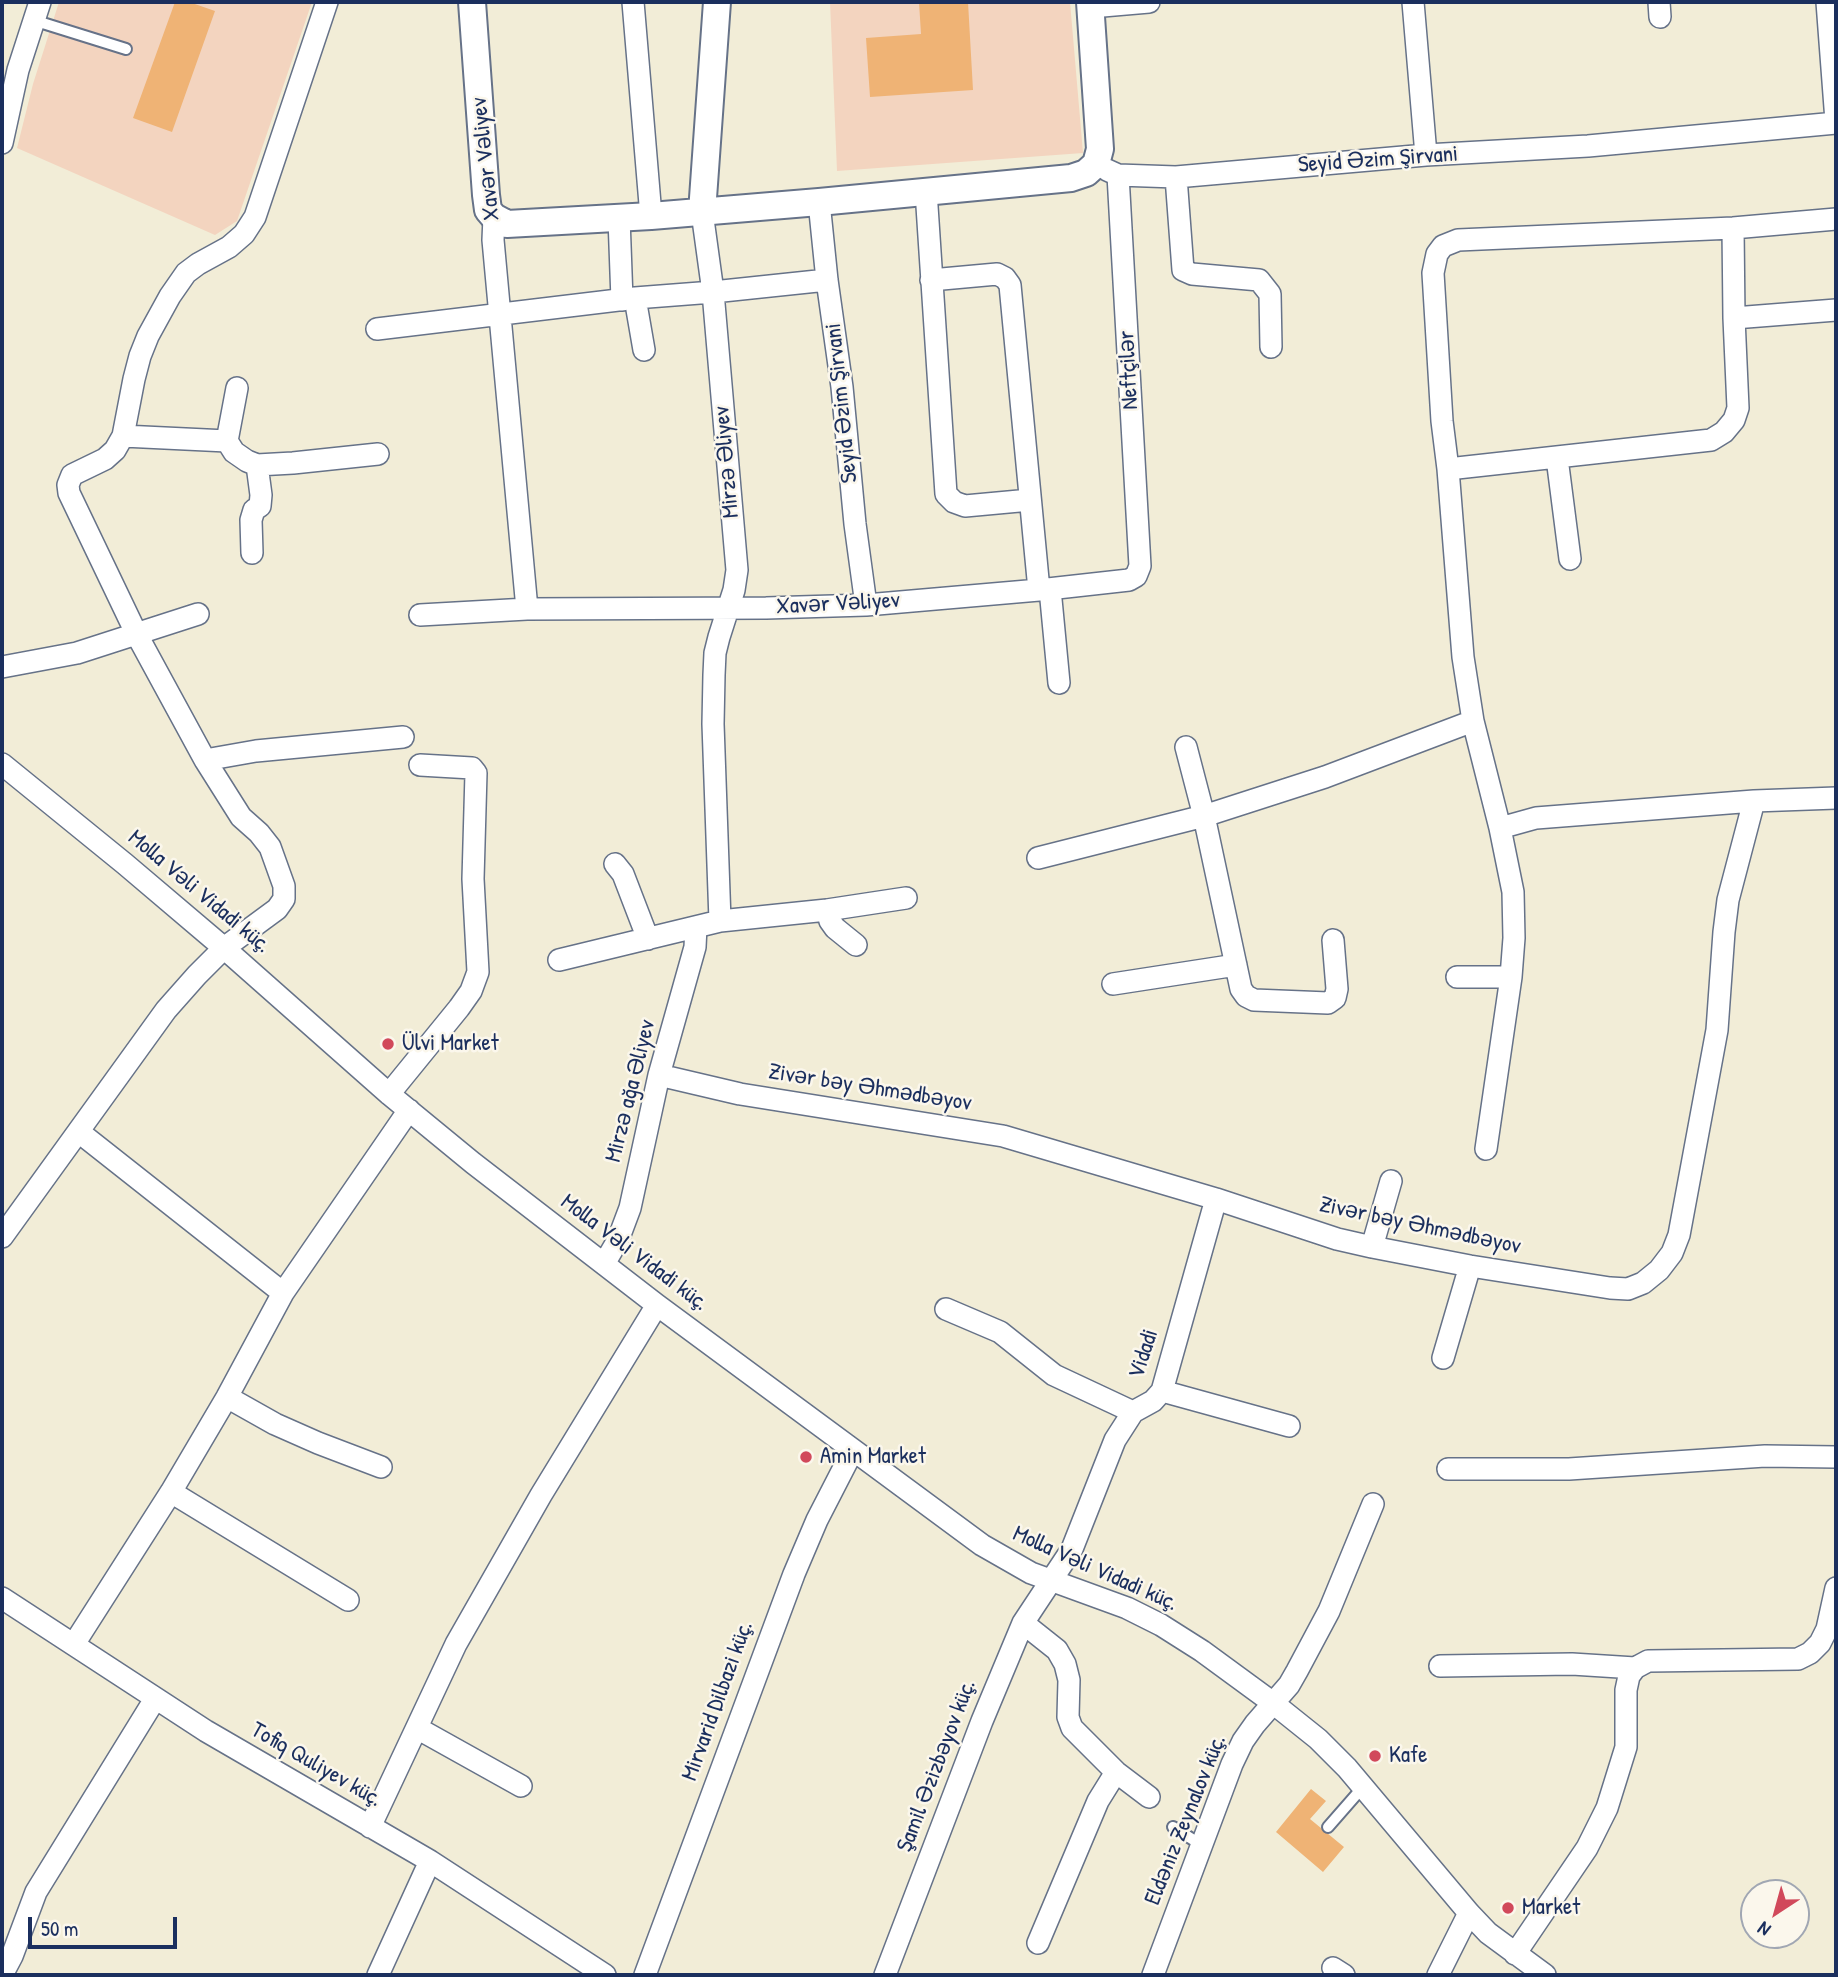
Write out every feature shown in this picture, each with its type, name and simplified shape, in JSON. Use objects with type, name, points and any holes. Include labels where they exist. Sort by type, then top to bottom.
[{"type":"street","points":[[2,1237],[166,1010],[224,948],[277,909],[284,899],[284,886],[270,847],[242,817],[205,760],[136,635],[69,493],[68,485],[72,475],[105,459],[115,450],[123,436],[134,379],[148,336],[186,273],[229,247],[244,234],[255,217],[327,2]]},
{"type":"street","name":"Xavər Vəliyev","points":[[472,2],[486,195],[488,210],[494,217],[493,240],[527,608]]},
{"type":"street","points":[[633,2],[651,216]]},
{"type":"street","name":"Mirzə Əliyev","points":[[717,2],[702,212],[713,292],[737,570],[734,590],[715,653],[713,712],[720,921]]},
{"type":"street","points":[[1091,4],[1149,2]]},
{"type":"street","points":[[1413,2],[1426,155]]},
{"type":"street","points":[[1827,2],[1836,122]]},
{"type":"street","name":"Neftçilər","points":[[1091,4],[1100,149],[1107,170],[1140,566]]},
{"type":"street","points":[[2,144],[18,70],[36,11]]},
{"type":"street","name":"Seyid Əzim Şirvani","points":[[494,217],[507,224],[651,216],[1071,178],[1107,170],[1176,177],[1426,155],[1588,146],[1836,122]]},
{"type":"street","points":[[1176,177],[1183,270],[1192,274],[1259,280],[1270,294],[1271,347]]},
{"type":"street","points":[[926,191],[946,494],[954,502],[965,506],[1030,500]]},
{"type":"street","name":"Seyid Əzim Şirvani","points":[[819,202],[866,605]]},
{"type":"street","points":[[619,218],[629,299],[644,350]]},
{"type":"street","points":[[1486,1149],[1511,978],[1513,892],[1473,721],[1463,657],[1448,469],[1441,421],[1433,273],[1437,254],[1443,246],[1458,240],[1733,228],[1836,219]]},
{"type":"street","points":[[1448,469],[1711,440],[1724,432],[1734,420],[1738,408],[1733,228]]},
{"type":"street","points":[[931,280],[997,274],[1005,278],[1010,285],[1030,500],[1059,683]]},
{"type":"street","points":[[377,329],[500,313],[827,280]]},
{"type":"street","points":[[1734,318],[1836,310]]},
{"type":"street","points":[[237,388],[227,441],[234,452],[247,461],[257,465],[378,454]]},
{"type":"street","points":[[123,436],[227,441]]},
{"type":"street","points":[[1557,458],[1570,559]]},
{"type":"street","points":[[252,553],[251,520],[254,510],[260,506],[261,495],[257,465]]},
{"type":"street","name":"Xavər Vəliyev","points":[[420,615],[527,608],[866,605],[1129,580],[1136,576],[1140,566]]},
{"type":"street","points":[[2,667],[77,653],[198,614]]},
{"type":"street","points":[[1038,858],[1204,816],[1325,777],[1473,721]]},
{"type":"street","points":[[205,760],[256,751],[403,737]]},
{"type":"street","points":[[1186,747],[1204,816],[1241,989],[1246,996],[1254,1000],[1328,1003],[1335,998],[1337,989],[1333,940]]},
{"type":"street","name":"Molla Vəli Vidadi küç.","points":[[2,764],[125,864],[389,1094],[473,1163],[657,1305],[853,1450],[982,1545],[1051,1581],[1127,1608],[1161,1625],[1273,1703],[1318,1739],[1363,1787],[1488,1933],[1545,1975]]},
{"type":"street","points":[[389,1094],[459,1008],[471,991],[478,972],[473,879],[476,773],[472,768],[420,765]]},
{"type":"street","points":[[1500,828],[1536,818],[1754,801],[1836,798]]},
{"type":"street","name":"Zivər bəy Əhmədbəyov","points":[[659,1075],[740,1094],[1003,1136],[1216,1199],[1337,1239],[1470,1266],[1628,1289],[1643,1283],[1659,1270],[1672,1252],[1679,1235],[1717,1030],[1728,900],[1754,801]]},
{"type":"street","points":[[615,864],[623,874],[648,939]]},
{"type":"street","points":[[559,960],[720,921],[827,910],[906,898]]},
{"type":"street","points":[[827,910],[835,928],[856,945]]},
{"type":"street","name":"Mirzə ağa Əliyev","points":[[604,1264],[618,1240],[630,1208],[659,1075],[695,947],[696,927]]},
{"type":"street","points":[[1113,984],[1236,965]]},
{"type":"street","points":[[1457,977],[1511,978]]},
{"type":"street","points":[[74,1644],[171,1492],[227,1397],[283,1293],[409,1110]]},
{"type":"street","points":[[79,1132],[283,1293]]},
{"type":"street","points":[[1372,1247],[1391,1181]]},
{"type":"street","name":"Vidadi","points":[[1051,1581],[1072,1549],[1115,1440],[1133,1412],[1153,1401],[1163,1391],[1216,1199]]},
{"type":"street","points":[[1443,1358],[1470,1266]]},
{"type":"street","points":[[370,1827],[456,1644],[541,1495],[657,1305]]},
{"type":"street","points":[[946,1309],[1000,1332],[1054,1375],[1133,1412]]},
{"type":"street","points":[[1163,1391],[1289,1426]]},
{"type":"street","points":[[227,1397],[275,1424],[381,1467]]},
{"type":"street","name":"Mirvarid Dilbazi küç.","points":[[645,1975],[794,1573],[817,1520],[853,1450]]},
{"type":"street","points":[[1448,1469],[1569,1469],[1765,1457],[1836,1457]]},
{"type":"street","points":[[171,1492],[348,1600]]},
{"type":"street","name":"Eldəniz Zeynalov küç.","points":[[1153,1975],[1232,1764],[1244,1741],[1297,1671],[1329,1611],[1373,1504]]},
{"type":"street","name":"Şamil Əzizbəyov küç.","points":[[885,1975],[982,1721],[1023,1623],[1051,1581]]},
{"type":"street","points":[[1515,1954],[1587,1847],[1607,1808],[1626,1747],[1626,1690],[1629,1675],[1635,1668],[1648,1661],[1798,1659],[1810,1653],[1820,1643],[1827,1629],[1836,1588]]},
{"type":"street","name":"Tofiq Quliyev küç.","points":[[4,1606],[74,1644],[206,1731],[430,1861],[605,1975]]},
{"type":"street","points":[[1023,1623],[1057,1650],[1065,1664],[1069,1679],[1068,1717],[1072,1728],[1116,1772],[1149,1797]]},
{"type":"street","points":[[1440,1665],[1572,1664],[1635,1668]]},
{"type":"street","points":[[2,1975],[36,1892],[155,1699]]},
{"type":"street","points":[[417,1728],[521,1786]]},
{"type":"street","points":[[1038,1942],[1098,1801],[1116,1772]]},
{"type":"street","points":[[378,1975],[430,1861]]},
{"type":"street","points":[[1438,1975],[1469,1913]]},
{"type":"lane","points":[[36,11],[126,48]]},
{"type":"lane","points":[[1328,1827],[1363,1787]]},
{"type":"lane","points":[[1173,1827],[1203,1846]]},
{"type":"shaded area","points":[[59,2],[312,2],[237,221],[215,235],[17,148],[33,84]]},
{"type":"shaded area","points":[[830,2],[1070,2],[1083,153],[837,171]]},
{"type":"building","points":[[175,2],[189,2],[215,11],[172,132],[133,118]]},
{"type":"building","points":[[919,2],[968,2],[973,90],[870,97],[866,38],[921,34]]},
{"type":"building","points":[[1311,1789],[1326,1801],[1310,1819],[1344,1847],[1323,1872],[1276,1832]]},
{"type":"place","name":"Ülvi Market","points":[[388,1044]]},
{"type":"place","name":"Amin Market","points":[[806,1457]]},
{"type":"place","name":"Kafe","points":[[1375,1756]]},
{"type":"place","name":"Market","points":[[1508,1908]]}]
